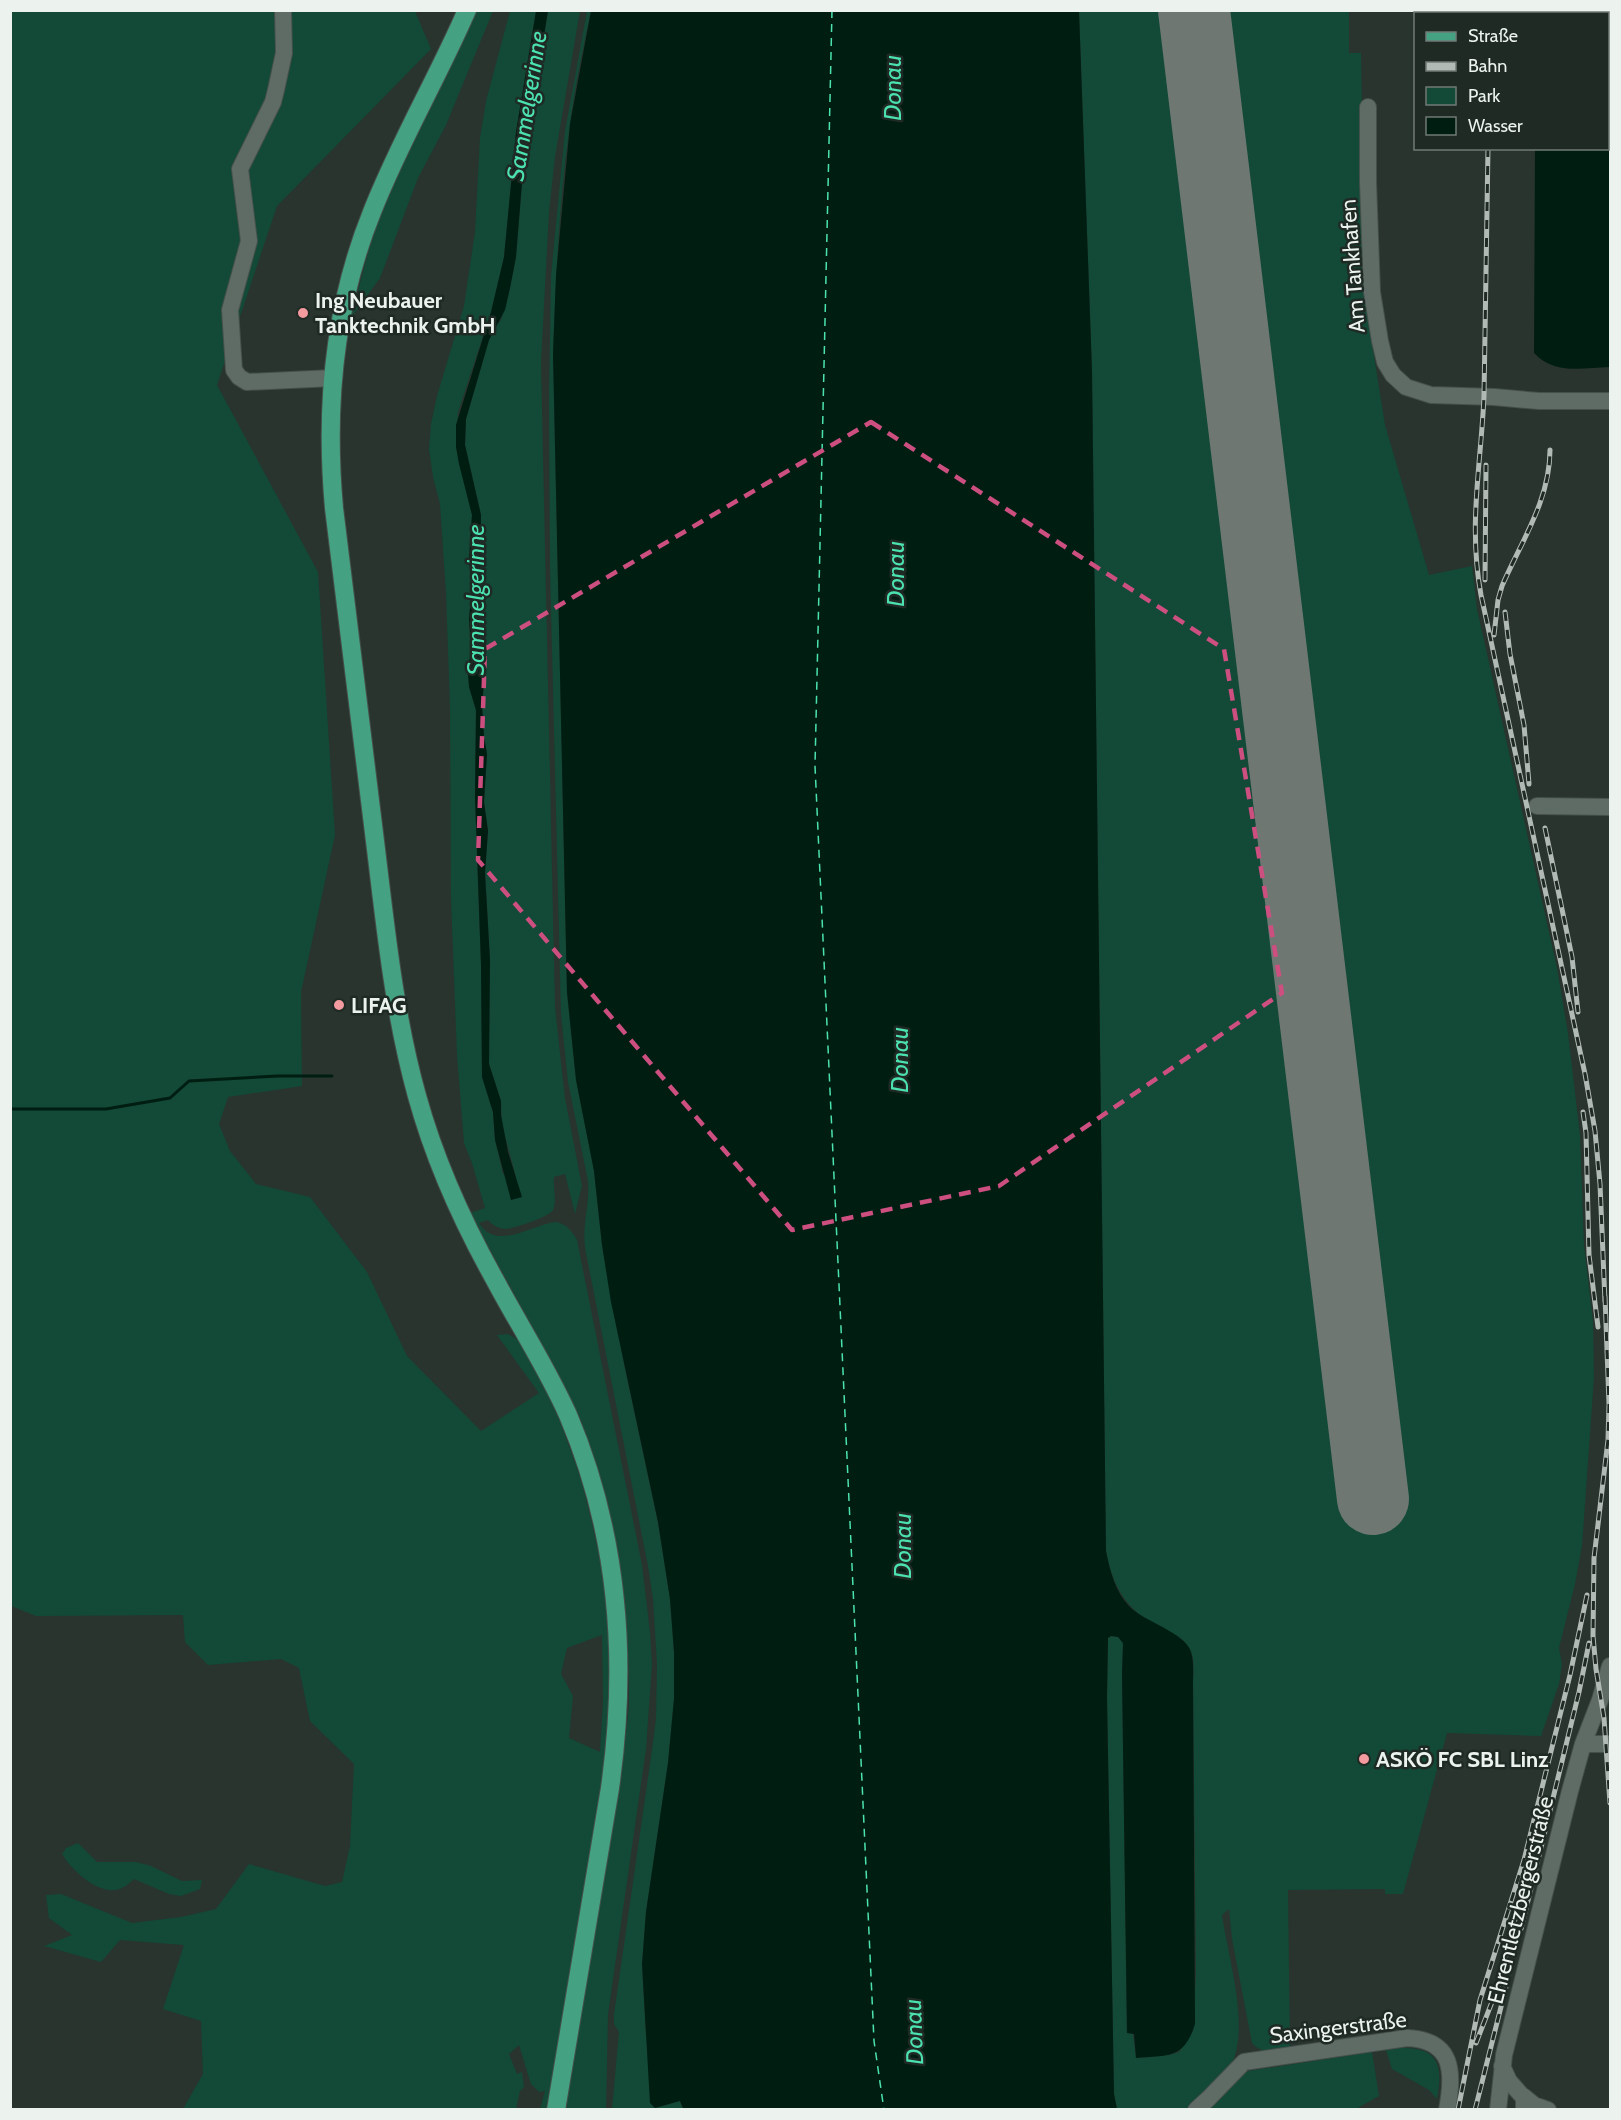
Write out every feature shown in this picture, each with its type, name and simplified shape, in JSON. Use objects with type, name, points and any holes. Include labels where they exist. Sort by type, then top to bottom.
[{"type":"main road","points":[[467,10],[370,215],[349,285],[333,378],[330,452],[334,508],[385,924],[397,1008],[408,1061],[426,1128],[452,1197],[476,1246],[555,1390],[577,1439],[601,1519],[615,1596],[620,1687],[617,1736],[556,2109]]},
{"type":"street","points":[[283,10],[284,53],[273,102],[240,169],[249,241],[230,310],[234,370],[247,382],[333,378]]},
{"type":"street","name":"Am Tankhafen","points":[[1368,107],[1372,292],[1385,362],[1393,375],[1406,387],[1431,395],[1539,401],[1611,401]]},
{"type":"street","points":[[1537,806],[1611,807]]},
{"type":"street","name":"Ehrentletzbergerstraße","points":[[1498,2107],[1502,2066],[1583,1744],[1611,1666]]},
{"type":"street","points":[[1583,1744],[1611,1744]]},
{"type":"street","name":"Saxingerstraße","points":[[1196,2109],[1244,2062],[1407,2038],[1434,2045],[1445,2056],[1450,2069],[1452,2085],[1447,2109]]},
{"type":"street","points":[[1502,2066],[1522,2100],[1548,2109]]},
{"type":"street","name":"Ehrentletzbergerstraße","points":[[1498,2107],[1501,2096],[1507,2091],[1522,2100]]},
{"type":"highlighted area","points":[[871,422],[1224,649],[1282,993],[999,1186],[792,1230],[478,860],[485,649]]},
{"type":"green space","points":[[10,11],[415,11],[431,49],[277,206],[217,385],[318,572],[335,835],[301,992],[302,1086],[228,1097],[219,1124],[230,1151],[256,1184],[310,1197],[367,1272],[407,1356],[481,1431],[539,1393],[497,1335],[508,1334],[520,1341],[556,1410],[581,1479],[600,1559],[609,1624],[611,1698],[606,1760],[548,2109],[540,2109],[545,2091],[539,2092],[531,2084],[519,2045],[509,2054],[517,2074],[522,2072],[524,2087],[520,2091],[516,2109],[183,2109],[203,2074],[201,2021],[163,2009],[184,1945],[120,1940],[101,1962],[44,1946],[72,1935],[49,1918],[46,1895],[61,1894],[132,1923],[181,1917],[216,1909],[249,1864],[325,1886],[342,1882],[350,1846],[354,1764],[310,1721],[299,1668],[281,1659],[208,1665],[185,1642],[183,1615],[36,1616],[11,1606]],"holes":[[[602,1635],[603,1701],[600,1752],[569,1738],[573,1696],[561,1674],[567,1648]]]},
{"type":"green space","points":[[476,11],[493,11],[446,125],[418,178],[380,278],[351,318],[368,252],[389,191]]},
{"type":"green space","points":[[510,11],[536,11],[516,132],[504,257],[491,312],[458,412],[456,447],[472,515],[469,559],[472,589],[469,618],[471,648],[468,673],[469,687],[476,710],[475,797],[482,1077],[493,1112],[495,1140],[503,1174],[516,1177],[502,1125],[501,1101],[489,1064],[490,960],[485,873],[488,831],[484,802],[487,754],[482,706],[483,675],[486,663],[484,625],[479,609],[481,515],[465,445],[466,419],[489,340],[494,328],[501,320],[510,288],[516,257],[524,158],[548,11],[580,11],[555,157],[549,212],[541,362],[555,1007],[565,1098],[582,1186],[575,1214],[565,1174],[554,1177],[554,1207],[545,1216],[505,1229],[495,1226],[488,1220],[479,1223],[486,1231],[505,1236],[556,1222],[569,1228],[577,1240],[642,1565],[652,1664],[646,1749],[608,2014],[606,2109],[565,2109],[621,1779],[629,1706],[625,1600],[616,1542],[607,1506],[563,1384],[470,1213],[485,1208],[464,1143],[457,1055],[451,899],[450,706],[446,593],[440,504],[429,449],[437,396],[464,306],[475,232],[480,138],[486,101]]},
{"type":"green space","points":[[587,11],[591,11],[574,96],[563,181],[553,354],[567,992],[576,1080],[594,1171],[602,1245],[624,1364],[658,1523],[670,1599],[674,1652],[674,1699],[668,1763],[646,1912],[642,1964],[646,2036],[683,2109],[612,2109],[619,2032],[614,2024],[614,2014],[656,1719],[657,1664],[653,1599],[648,1566],[585,1248],[588,1181],[568,1082],[561,1014],[550,569],[551,276],[565,131]]},
{"type":"green space","points":[[1079,11],[1349,11],[1349,53],[1361,53],[1365,281],[1385,425],[1429,575],[1472,566],[1477,609],[1557,968],[1568,1033],[1580,1135],[1584,1246],[1593,1321],[1594,1377],[1582,1546],[1559,1648],[1562,1664],[1559,1684],[1541,1736],[1447,1733],[1403,1894],[1385,1894],[1385,1889],[1288,1890],[1290,2048],[1265,2050],[1252,2043],[1232,1939],[1229,1909],[1222,1915],[1236,1994],[1238,2035],[1236,2053],[1225,2075],[1191,2109],[1117,2109],[1114,2094],[1108,1638],[1118,1637],[1123,1643],[1127,2033],[1133,2034],[1136,2058],[1179,2052],[1193,2031],[1196,1972],[1194,1668],[1189,1647],[1185,1642],[1155,1625],[1128,1603],[1116,1584],[1106,1551],[1092,371]]},
{"type":"green space","points":[[78,1843],[97,1862],[136,1862],[151,1866],[182,1881],[202,1880],[200,1889],[181,1896],[169,1894],[134,1879],[124,1887],[114,1890],[96,1886],[80,1875],[62,1854],[66,1848]]},
{"type":"green space","points":[[1401,2048],[1424,2051],[1436,2061],[1439,2069],[1437,2099],[1429,2090],[1392,2069],[1386,2050]]},
{"type":"green space","points":[[1372,2052],[1379,2096],[1356,2109],[1199,2110],[1233,2079],[1248,2071]]},
{"type":"water","name":"Sammelgerinne","points":[[536,11],[548,11],[524,158],[516,257],[505,310],[489,340],[466,419],[465,445],[481,515],[479,609],[484,625],[486,653],[482,706],[487,754],[484,802],[488,831],[485,873],[490,960],[489,1064],[501,1101],[501,1115],[508,1152],[522,1197],[511,1200],[495,1140],[493,1112],[482,1077],[475,797],[476,710],[469,687],[468,673],[471,648],[469,618],[472,589],[469,559],[472,515],[459,464],[456,425],[491,312],[504,257],[516,132]]},
{"type":"water","name":"Donau","points":[[591,11],[1079,11],[1092,371],[1106,1551],[1114,1580],[1124,1600],[1136,1612],[1181,1639],[1191,1652],[1193,1660],[1195,2024],[1191,2036],[1180,2050],[1165,2055],[1136,2058],[1134,2034],[1127,2033],[1123,1643],[1118,1637],[1108,1638],[1114,2094],[1117,2109],[681,2110],[683,2108],[680,2101],[655,2108],[650,2103],[642,1964],[646,1912],[668,1763],[674,1699],[674,1652],[670,1599],[658,1522],[611,1302],[594,1171],[576,1080],[567,992],[553,354],[556,275],[570,124]]},
{"type":"water","points":[[1610,11],[1610,367],[1569,369],[1551,365],[1534,353],[1535,150],[1609,150],[1609,12],[1535,12]]},
{"type":"waterway","points":[[10,1109],[106,1109],[170,1098],[189,1081],[278,1076],[332,1076]]},
{"type":"ferry route","points":[[832,10],[815,766],[874,2041],[884,2110]]},
{"type":"runway","points":[[1194,10],[1373,1499]]},
{"type":"railway","points":[[1488,150],[1484,396],[1475,519],[1477,569],[1585,1074],[1595,1131],[1600,1184],[1605,1302]]},
{"type":"railway","points":[[1494,635],[1502,586],[1540,503],[1549,468],[1550,450]]},
{"type":"railway","points":[[1485,580],[1486,465]]},
{"type":"railway","points":[[1505,612],[1510,654],[1524,725],[1529,784]]},
{"type":"railway","points":[[1545,828],[1572,957],[1578,1012]]},
{"type":"railway","points":[[1583,1112],[1586,1133],[1589,1255],[1598,1327]]},
{"type":"railway","points":[[1605,1296],[1608,1440],[1594,1558],[1593,1636],[1604,1718],[1610,1803]]},
{"type":"railway","points":[[1458,2110],[1480,2000],[1524,1860],[1570,1675],[1587,1595]]},
{"type":"railway","points":[[1521,1929],[1589,1643]]},
{"type":"railway","points":[[1476,2043],[1499,1984],[1516,1915]]},
{"type":"railway","points":[[1475,2110],[1506,1987]]},
{"type":"place","name":"Ing Neubauer Tanktechnik GmbH","points":[[303,313]]},
{"type":"place","name":"LIFAG","points":[[339,1005]]},
{"type":"place","name":"ASKÖ FC SBL Linz","points":[[1364,1759]]}]
